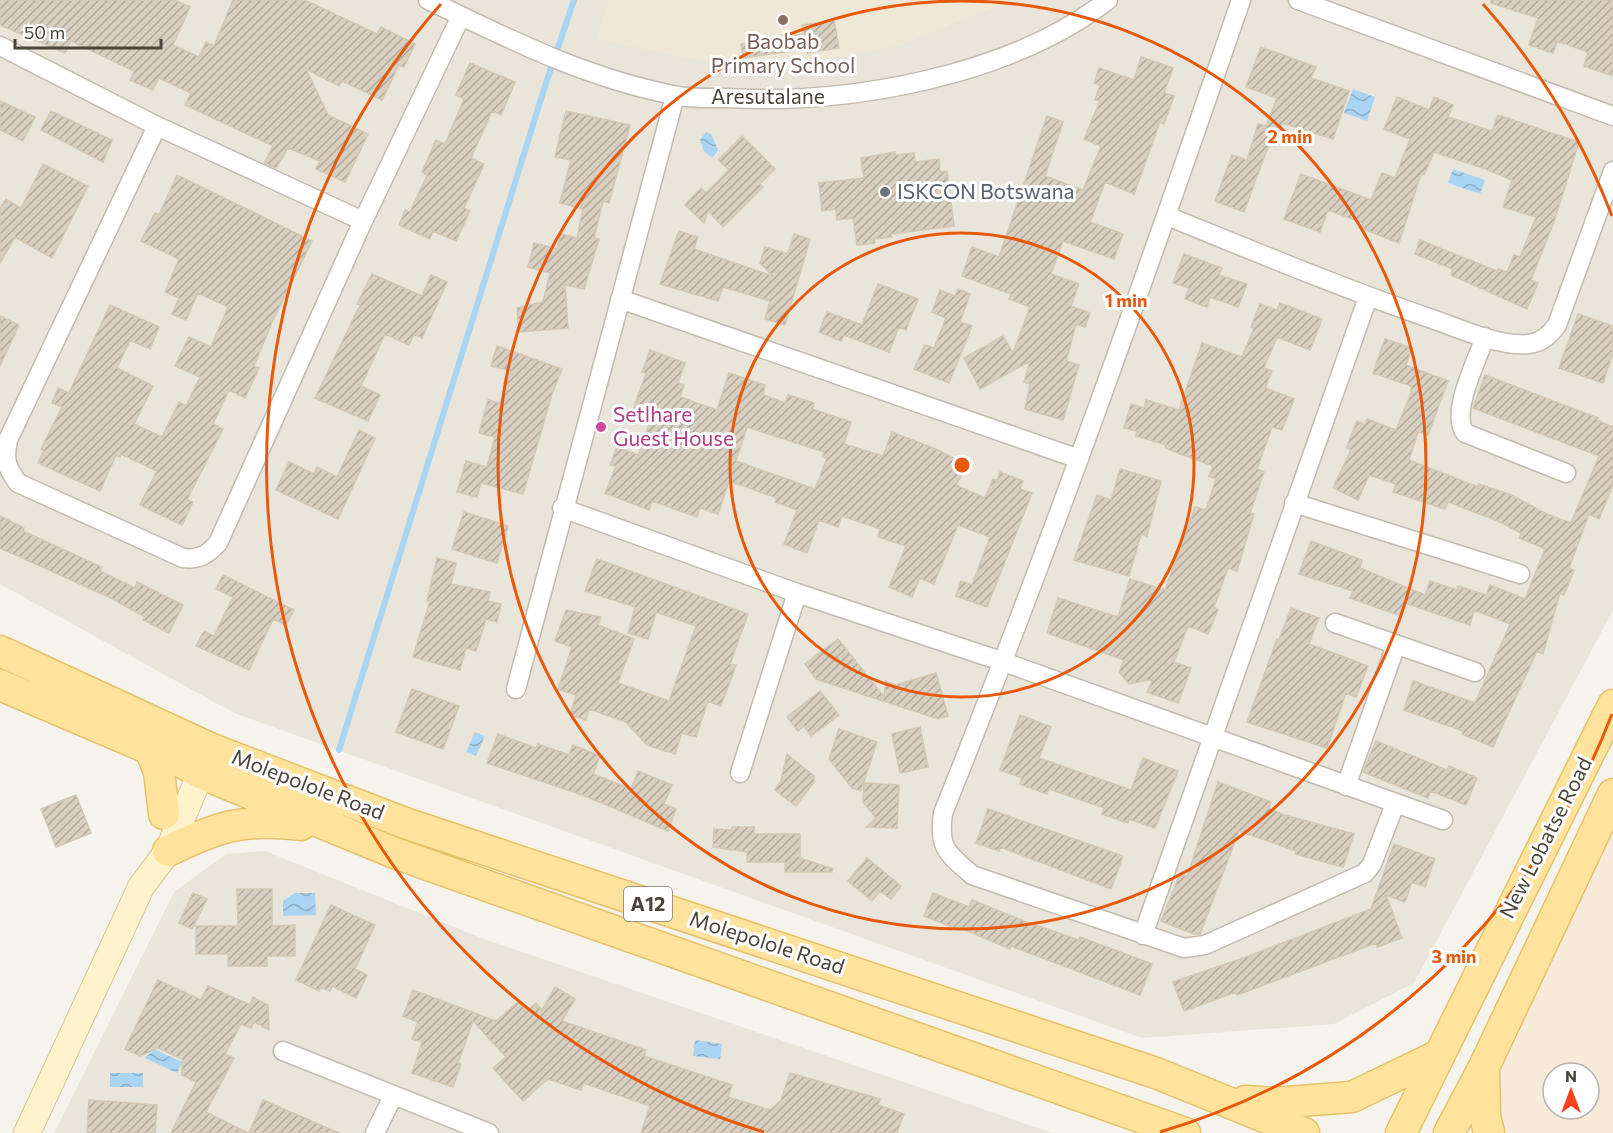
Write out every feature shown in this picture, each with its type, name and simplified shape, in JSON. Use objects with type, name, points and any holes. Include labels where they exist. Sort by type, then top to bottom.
[{"type":"main road","name":"Molepolole Road","points":[[0,651],[336,830],[1185,1133]]},
{"type":"main road","name":"Molepolole Road","points":[[0,685],[150,749],[198,757],[405,823],[1134,1065],[1304,1133]]},
{"type":"main road","name":"New Lobatse Road","points":[[1401,1133],[1437,1056],[1613,705]]},
{"type":"main road","points":[[150,749],[159,772],[164,814]]},
{"type":"main road","name":"New Lobatse Road","points":[[1449,1133],[1484,1067],[1613,794]]},
{"type":"main road","points":[[168,851],[198,835],[230,825],[266,821],[336,830]]},
{"type":"main road","points":[[1225,1100],[1274,1103],[1352,1097],[1437,1056]]},
{"type":"main road","points":[[1484,1067],[1485,1116],[1489,1133]]},
{"type":"street","name":"Aresutalane","points":[[428,0],[535,53],[573,67],[675,96],[753,100],[837,96],[907,83],[978,65],[1021,51],[1091,13],[1108,0]]},
{"type":"street","points":[[1241,0],[1167,216],[1079,459],[1004,662],[943,813],[940,836],[947,853],[972,875],[1184,948],[1205,945],[1355,880],[1372,864],[1395,804]]},
{"type":"street","points":[[1298,0],[1613,116]]},
{"type":"street","points":[[157,126],[8,440],[4,459],[8,470],[18,483],[183,558],[196,559],[208,553],[218,543],[363,221],[461,16]]},
{"type":"street","points":[[0,46],[157,126],[363,221]]},
{"type":"street","points":[[516,689],[562,508],[675,96]]},
{"type":"street","points":[[1167,216],[1368,297],[1485,337],[1526,345],[1537,342],[1550,334],[1557,325],[1613,171]]},
{"type":"street","points":[[1143,935],[1368,297]]},
{"type":"street","points":[[620,299],[1079,459]]},
{"type":"street","points":[[1485,337],[1460,407],[1460,426],[1466,433],[1566,473]]},
{"type":"street","points":[[1294,503],[1520,574]]},
{"type":"street","points":[[562,508],[797,593],[1004,662],[1214,736],[1443,820]]},
{"type":"street","points":[[740,773],[797,593]]},
{"type":"street","points":[[1335,623],[1474,672]]},
{"type":"street","points":[[1346,786],[1395,645]]},
{"type":"street","points":[[141,887],[142,867],[164,814],[198,757]]},
{"type":"street","points":[[27,1133],[141,887],[168,851],[198,757]]},
{"type":"street","points":[[284,1051],[489,1133]]},
{"type":"street","points":[[375,1133],[393,1096]]},
{"type":"shaded area","points":[[0,0],[1613,0],[1613,610],[1414,983],[1334,1024],[1142,1038],[234,713],[0,584]]},
{"type":"shaded area","name":"Baobab Primary School","points":[[609,0],[1011,0],[899,46],[807,62],[712,63],[596,39]]},
{"type":"shaded area","points":[[1613,778],[1613,1133],[1472,1133]]},
{"type":"shaded area","points":[[265,851],[484,939],[1053,1133],[54,1133],[174,892],[226,854]]},
{"type":"water","points":[[1353,89],[1375,97],[1367,121],[1344,113]]},
{"type":"water","points":[[706,132],[711,134],[718,150],[712,158],[704,151],[700,140]]},
{"type":"water","points":[[1453,169],[1485,180],[1480,194],[1448,183]]},
{"type":"water","points":[[475,732],[485,736],[476,756],[466,752]]},
{"type":"water","points":[[295,893],[315,893],[316,915],[283,916],[283,901]]},
{"type":"water","points":[[695,1040],[722,1044],[720,1059],[693,1056]]},
{"type":"water","points":[[154,1049],[182,1062],[177,1073],[145,1058]]},
{"type":"water","points":[[110,1073],[143,1073],[143,1087],[110,1087]]},
{"type":"building","points":[[0,0],[174,0],[190,7],[173,45],[199,57],[206,42],[214,46],[233,0],[305,0],[377,34],[381,27],[415,44],[404,67],[399,65],[382,100],[342,81],[339,86],[306,69],[328,115],[368,134],[345,182],[316,169],[320,161],[288,148],[276,168],[264,163],[273,146],[185,105],[191,93],[159,78],[153,90],[130,80],[134,71],[71,41],[65,53],[0,25]]},
{"type":"building","points":[[1491,0],[1613,0],[1613,76],[1584,66],[1588,52],[1557,41],[1553,53],[1529,45],[1538,18],[1491,3]]},
{"type":"building","points":[[834,20],[839,48],[807,53],[806,49],[743,58],[741,44],[804,34],[802,25]]},
{"type":"building","points":[[1261,47],[1316,67],[1311,78],[1349,91],[1333,139],[1282,123],[1275,146],[1269,144],[1244,212],[1215,201],[1232,155],[1247,160],[1258,124],[1266,126],[1277,98],[1246,87]]},
{"type":"building","points":[[1141,57],[1173,68],[1164,93],[1174,96],[1164,124],[1160,122],[1134,194],[1105,182],[1090,222],[1123,234],[1114,259],[1063,241],[1051,274],[1079,284],[1071,306],[1090,313],[1085,327],[1076,324],[1066,361],[1079,365],[1063,420],[1025,409],[1030,384],[1024,382],[1030,361],[980,389],[964,358],[1003,336],[1013,353],[1030,307],[1009,299],[1011,294],[962,276],[972,247],[999,257],[1047,116],[1063,122],[1045,176],[1083,190],[1101,146],[1084,139],[1100,101],[1095,100],[1100,85],[1094,83],[1099,68],[1134,80]]},
{"type":"building","points":[[470,63],[515,82],[501,115],[492,111],[471,158],[484,164],[464,208],[470,211],[456,241],[433,231],[430,239],[399,225],[405,210],[410,212],[427,175],[422,172],[436,140],[445,144],[464,99],[456,95]]},
{"type":"building","points":[[1397,97],[1429,110],[1434,97],[1453,105],[1448,117],[1492,131],[1498,115],[1579,142],[1554,222],[1531,280],[1538,283],[1527,309],[1451,275],[1453,269],[1415,254],[1420,240],[1497,271],[1498,269],[1507,272],[1514,255],[1520,257],[1536,217],[1503,207],[1512,180],[1483,168],[1434,152],[1424,175],[1421,174],[1399,243],[1361,228],[1363,223],[1328,210],[1320,232],[1284,219],[1301,174],[1371,200],[1382,173],[1395,178],[1410,139],[1384,129]]},
{"type":"building","points":[[0,101],[35,117],[23,141],[0,130]]},
{"type":"building","points":[[51,111],[112,140],[103,162],[41,130]]},
{"type":"building","points":[[566,111],[630,125],[609,203],[603,201],[594,238],[599,239],[584,289],[565,285],[568,328],[519,332],[517,308],[543,302],[550,273],[528,267],[534,243],[557,249],[561,234],[577,238],[583,209],[560,203],[571,160],[555,157]]},
{"type":"building","points":[[742,136],[775,169],[760,184],[763,187],[723,227],[708,211],[704,223],[685,205],[701,188],[706,193],[729,170],[718,160]]},
{"type":"building","name":"ISKCON Botswana","points":[[895,152],[895,155],[914,153],[915,162],[939,159],[940,172],[947,171],[954,226],[891,234],[892,237],[874,239],[875,243],[857,245],[853,218],[837,220],[836,209],[822,211],[819,183],[864,178],[861,158]]},
{"type":"building","points":[[43,164],[88,186],[52,258],[15,237],[0,263],[0,209],[6,199],[21,208]]},
{"type":"building","points":[[177,175],[312,241],[273,320],[254,366],[259,368],[245,398],[229,390],[213,424],[223,429],[187,500],[193,502],[182,525],[140,505],[157,471],[121,454],[120,457],[116,455],[100,491],[38,463],[44,450],[41,449],[62,407],[52,403],[58,388],[69,393],[110,305],[159,327],[150,349],[130,340],[117,368],[153,386],[134,424],[162,437],[179,402],[186,406],[200,377],[175,366],[189,337],[211,347],[228,307],[198,293],[186,320],[172,314],[179,298],[165,292],[179,259],[141,241],[155,213],[159,215]]},
{"type":"building","points":[[679,231],[698,237],[694,249],[773,276],[760,263],[765,247],[788,254],[794,234],[810,239],[785,325],[765,319],[770,301],[723,287],[718,301],[660,284]]},
{"type":"building","points":[[1184,254],[1222,268],[1219,275],[1247,284],[1238,307],[1210,297],[1207,307],[1185,299],[1189,288],[1173,283]]},
{"type":"building","points":[[372,274],[422,296],[431,275],[447,282],[422,338],[414,334],[409,345],[385,334],[361,386],[380,395],[368,421],[315,398],[360,305],[357,304]]},
{"type":"building","points":[[878,284],[918,299],[906,330],[899,327],[889,352],[844,335],[841,341],[819,332],[827,312],[862,325]]},
{"type":"building","points":[[958,289],[970,294],[960,322],[972,326],[949,383],[914,369],[925,345],[934,348],[946,318],[932,312],[940,290],[955,296]]},
{"type":"building","points":[[1280,303],[1322,319],[1310,350],[1277,337],[1264,368],[1272,371],[1265,388],[1294,399],[1282,430],[1272,427],[1257,469],[1264,472],[1250,513],[1254,514],[1237,571],[1228,568],[1214,607],[1218,609],[1208,634],[1188,626],[1174,662],[1191,668],[1178,703],[1147,692],[1153,679],[1129,684],[1119,672],[1124,660],[1047,633],[1058,598],[1118,617],[1130,579],[1165,590],[1195,507],[1206,510],[1216,479],[1209,476],[1213,466],[1165,448],[1166,445],[1136,436],[1137,431],[1124,428],[1131,404],[1144,408],[1146,400],[1179,410],[1202,343],[1242,357],[1254,328],[1251,327],[1260,304],[1277,310]]},
{"type":"building","points":[[1578,314],[1613,326],[1613,353],[1603,383],[1559,368]]},
{"type":"building","points":[[0,316],[19,325],[0,366]]},
{"type":"building","points":[[1385,339],[1412,348],[1406,365],[1448,381],[1428,435],[1418,432],[1409,460],[1478,487],[1479,484],[1509,494],[1547,514],[1571,523],[1599,456],[1473,408],[1485,375],[1598,418],[1597,420],[1612,427],[1613,425],[1613,485],[1599,519],[1589,514],[1569,568],[1574,570],[1564,595],[1560,593],[1543,654],[1537,651],[1493,747],[1462,734],[1463,731],[1404,710],[1413,681],[1475,703],[1510,624],[1474,610],[1470,625],[1405,603],[1401,616],[1350,598],[1353,591],[1299,574],[1311,541],[1362,560],[1360,568],[1425,595],[1430,581],[1457,590],[1458,586],[1486,595],[1490,585],[1525,599],[1545,549],[1519,538],[1521,533],[1498,521],[1448,502],[1445,509],[1393,492],[1396,484],[1369,475],[1358,500],[1333,488],[1351,450],[1346,448],[1357,421],[1365,425],[1367,419],[1396,430],[1411,393],[1411,386],[1373,373]]},
{"type":"building","points":[[497,346],[562,369],[552,394],[523,494],[481,483],[477,497],[457,492],[466,461],[487,467],[495,437],[479,433],[488,400],[500,403],[511,371],[491,366]]},
{"type":"building","points":[[650,350],[685,363],[678,383],[684,385],[680,397],[717,410],[729,373],[765,385],[763,395],[785,403],[788,395],[814,403],[812,409],[851,422],[844,444],[883,456],[892,432],[938,450],[961,462],[958,468],[964,471],[956,485],[985,498],[993,479],[997,481],[1000,472],[1023,481],[1020,489],[1032,493],[987,607],[956,596],[961,581],[972,585],[990,537],[958,525],[934,584],[920,578],[912,597],[889,587],[906,546],[878,537],[880,529],[842,516],[838,527],[819,520],[807,553],[784,544],[797,510],[775,502],[777,498],[729,481],[718,514],[700,508],[697,517],[652,501],[649,510],[605,493],[616,466],[610,465],[617,447],[638,455],[650,422],[631,415],[646,373],[642,372]],"holes":[[[747,427],[824,452],[822,457],[827,458],[815,489],[736,461]]]},
{"type":"building","points":[[359,430],[375,438],[338,519],[276,490],[289,462],[314,474],[317,467],[337,477]]},
{"type":"building","points":[[1120,469],[1161,481],[1147,536],[1141,534],[1129,576],[1074,560],[1097,495],[1111,500]]},
{"type":"building","points":[[464,512],[508,526],[497,563],[452,549]]},
{"type":"building","points":[[0,516],[24,528],[23,531],[102,567],[100,571],[135,588],[137,582],[183,605],[169,633],[143,620],[145,617],[111,598],[0,548]]},
{"type":"building","points":[[437,558],[456,563],[451,584],[490,592],[488,601],[501,604],[497,622],[486,619],[476,651],[466,648],[460,670],[413,657],[430,601],[427,601]]},
{"type":"building","points":[[597,559],[748,614],[730,664],[736,665],[721,706],[708,701],[696,737],[682,733],[675,754],[647,745],[626,722],[589,709],[586,720],[570,715],[576,695],[558,689],[572,647],[555,641],[566,610],[601,617],[598,625],[634,639],[618,683],[669,701],[696,626],[656,612],[648,639],[628,633],[635,607],[585,591]]},
{"type":"building","points":[[223,575],[294,610],[286,625],[273,619],[249,670],[196,646],[204,631],[214,636],[233,597],[216,589]]},
{"type":"building","points":[[1291,608],[1319,618],[1309,644],[1368,666],[1356,697],[1346,693],[1327,748],[1247,722],[1277,639],[1279,640]]},
{"type":"building","points":[[838,639],[884,697],[886,681],[896,685],[936,673],[948,716],[938,719],[816,679],[805,664]]},
{"type":"building","points":[[412,689],[459,706],[443,749],[396,732]]},
{"type":"building","points":[[820,691],[839,715],[811,736],[804,726],[798,731],[787,717]]},
{"type":"building","points":[[1020,715],[1051,727],[1039,758],[1131,790],[1143,758],[1178,771],[1155,828],[1129,819],[1128,823],[1102,814],[1104,808],[1049,789],[1047,794],[1020,784],[1022,778],[1000,770]]},
{"type":"building","points":[[920,727],[928,767],[900,773],[892,734]]},
{"type":"building","points":[[839,729],[877,742],[861,791],[852,788],[829,759]]},
{"type":"building","points":[[498,734],[536,748],[538,744],[569,755],[573,745],[600,756],[593,774],[631,789],[638,771],[672,785],[664,804],[676,809],[668,831],[585,796],[487,763]]},
{"type":"building","points":[[1376,741],[1447,770],[1449,766],[1477,778],[1466,805],[1431,791],[1428,798],[1363,772]]},
{"type":"building","points":[[787,754],[814,776],[814,782],[796,806],[775,790],[781,781]]},
{"type":"building","points":[[1218,782],[1271,802],[1269,808],[1281,814],[1354,834],[1343,867],[1295,854],[1296,851],[1239,831],[1200,934],[1194,934],[1161,921],[1180,874],[1187,877]]},
{"type":"building","points":[[864,783],[899,785],[897,828],[866,827],[876,818],[863,802]]},
{"type":"building","points":[[76,795],[91,833],[56,847],[41,809]]},
{"type":"building","points":[[988,809],[1123,856],[1111,889],[1000,847],[999,851],[976,843]]},
{"type":"building","points":[[732,827],[754,827],[754,834],[800,834],[800,858],[833,869],[832,872],[785,872],[785,862],[747,862],[747,852],[713,847],[714,829],[732,830]]},
{"type":"building","points":[[1394,844],[1435,859],[1425,887],[1412,882],[1405,902],[1386,895],[1402,938],[1377,947],[1376,943],[1237,995],[1236,992],[1184,1011],[1173,982],[1249,956],[1371,909]]},
{"type":"building","points":[[867,858],[901,886],[891,899],[880,891],[872,901],[848,881]]},
{"type":"building","points":[[237,889],[272,889],[272,926],[295,925],[295,956],[267,956],[267,966],[228,966],[228,954],[196,954],[196,926],[238,926]]},
{"type":"building","points":[[193,893],[207,899],[192,929],[179,923]]},
{"type":"building","points":[[933,893],[969,907],[972,900],[1024,921],[1079,940],[1080,937],[1152,964],[1140,995],[924,916]]},
{"type":"building","points":[[331,905],[375,925],[355,969],[367,975],[356,998],[332,986],[330,991],[320,987],[319,991],[296,980]]},
{"type":"building","points":[[158,980],[201,1000],[208,986],[250,1005],[253,997],[268,1005],[269,1030],[254,1022],[251,1028],[241,1024],[225,1054],[234,1058],[206,1112],[248,1133],[171,1133],[196,1082],[182,1075],[182,1059],[158,1048],[140,1056],[125,1049]]},
{"type":"building","points":[[555,987],[575,999],[562,1021],[646,1050],[644,1056],[732,1085],[728,1097],[770,1110],[781,1100],[790,1073],[880,1099],[878,1105],[904,1114],[897,1133],[641,1133],[650,1106],[583,1083],[581,1090],[548,1079],[523,1101],[493,1068],[506,1057],[473,1021],[458,1063],[461,1064],[453,1087],[412,1073],[422,1042],[412,1039],[418,1022],[403,1016],[413,990],[496,1021],[518,1002],[527,1011],[536,1003],[542,1010]]},
{"type":"building","points":[[89,1100],[157,1105],[155,1133],[87,1133]]},
{"type":"building","points":[[263,1100],[339,1133],[249,1133]]},
{"type":"waterway","points":[[339,750],[545,86],[574,0]]},
{"type":"place","name":"Baobab Primary School","points":[[783,20]]},
{"type":"place","name":"ISKCON Botswana","points":[[885,192]]},
{"type":"place","name":"Setlhare Guest House","points":[[601,427]]}]
